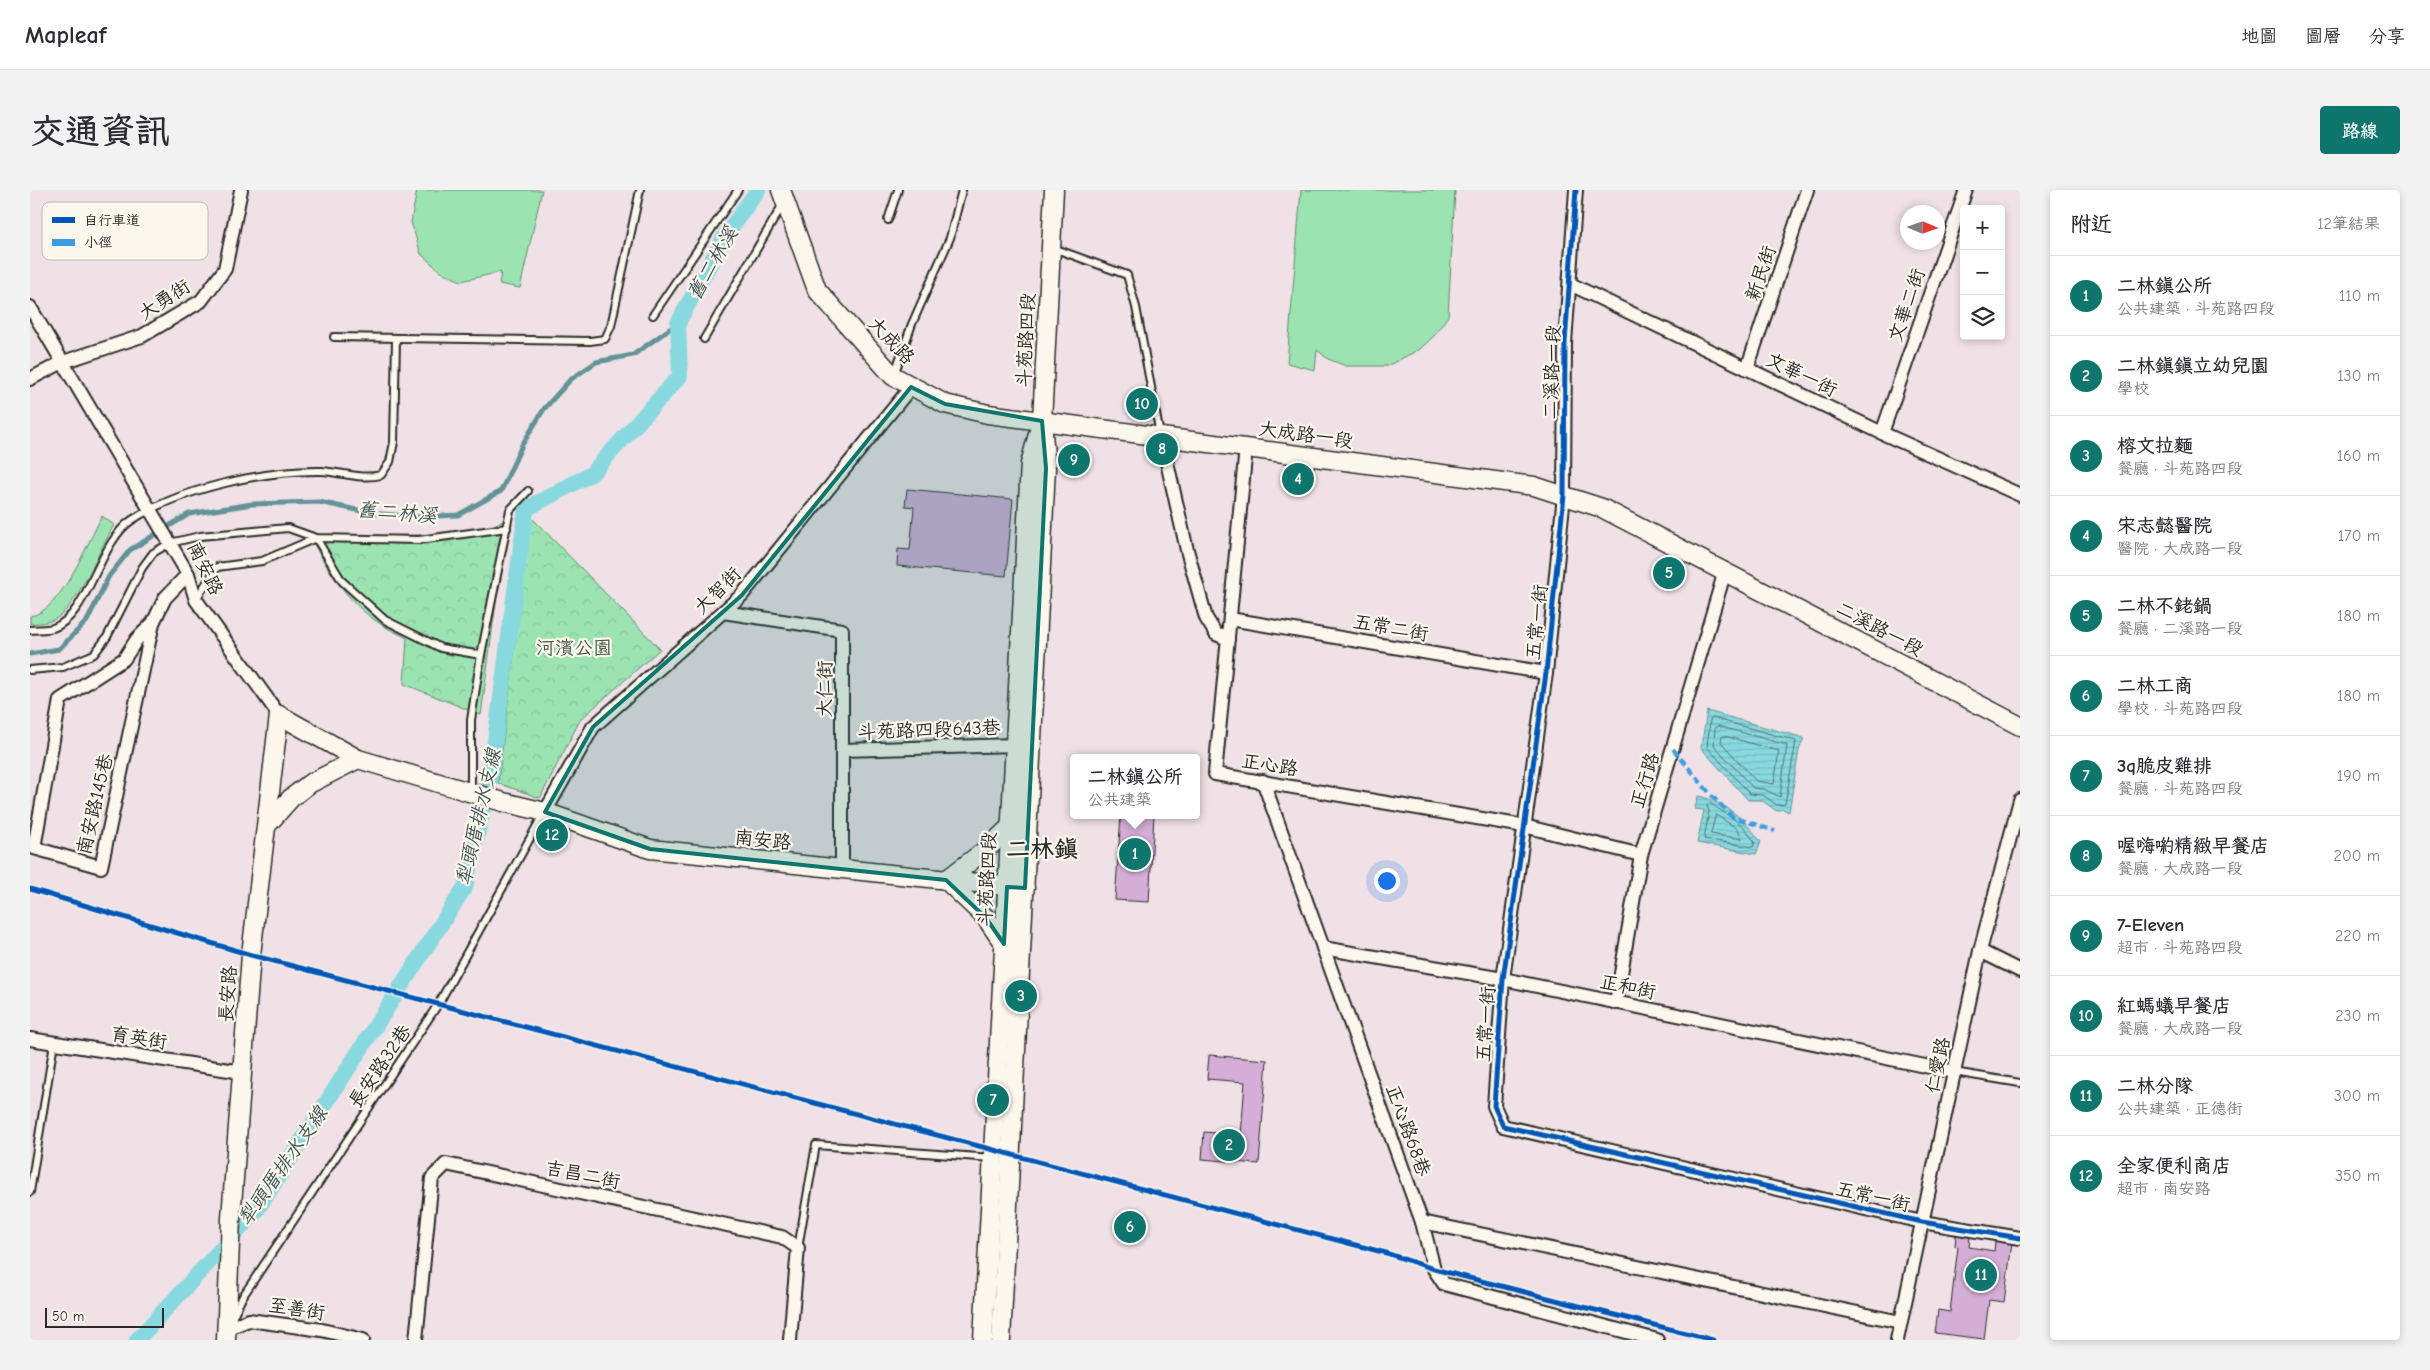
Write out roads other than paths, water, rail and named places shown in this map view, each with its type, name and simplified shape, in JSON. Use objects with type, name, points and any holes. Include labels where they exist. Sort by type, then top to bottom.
[{"type":"main road","name":"斗苑路四段","points":[[1000,1340],[1046,468],[1042,421],[1054,190]]},
{"type":"main road","name":"大成路","points":[[785,194],[817,290],[893,376],[945,404],[988,414],[1042,421]]},
{"type":"main road","name":"斗苑路四段","points":[[983,1340],[1030,464],[1042,421]]},
{"type":"main road","name":"大成路一段","points":[[1042,421],[1534,486],[1564,496]]},
{"type":"main road","name":"二溪路一段","points":[[1564,496],[1602,508],[2020,726]]},
{"type":"main road","name":"南安路","points":[[279,715],[358,759],[502,802],[545,812],[650,849],[1025,888]]},
{"type":"main road","name":"長安路","points":[[224,1336],[251,955],[279,715]]},
{"type":"main road","points":[[267,824],[291,798],[309,784],[358,759]]},
{"type":"main road","points":[[1004,944],[986,918],[946,880],[988,848],[1011,826]]},
{"type":"street","name":"大勇街","points":[[30,379],[63,362],[142,336],[201,301],[225,269],[242,190]]},
{"type":"street","name":"二溪路一段","points":[[1564,496],[1565,343],[1576,190]]},
{"type":"street","name":"新民街","points":[[1747,369],[1807,190]]},
{"type":"street","name":"文華二街","points":[[1882,433],[1966,190]]},
{"type":"street","name":"文華一街","points":[[1570,284],[1882,433],[2020,495]]},
{"type":"street","name":"南安路","points":[[30,307],[170,542],[188,574],[196,600],[279,715]]},
{"type":"street","name":"大智街","points":[[545,812],[593,727],[742,596],[911,387]]},
{"type":"street","points":[[1160,436],[1187,550],[1206,618],[1216,634],[1228,639]]},
{"type":"street","name":"正心路","points":[[1246,447],[1215,774],[1524,826],[1641,855]]},
{"type":"street","name":"五常一街","points":[[1564,496],[1546,673],[1503,979],[1494,1106],[1503,1126],[1922,1222]]},
{"type":"street","name":"正行路","points":[[1616,1003],[1641,855],[1725,571]]},
{"type":"street","name":"南安路145巷","points":[[153,623],[137,639],[124,659],[60,700],[34,848],[101,867],[153,623],[165,598],[188,574]]},
{"type":"street","name":"大仁街","points":[[723,612],[842,630],[842,868]]},
{"type":"street","name":"五常二街","points":[[1230,618],[1546,673]]},
{"type":"street","name":"斗苑路四段643巷","points":[[843,750],[1016,745]]},
{"type":"street","name":"正心路68巷","points":[[1263,781],[1422,1222],[1434,1269],[1444,1284],[1657,1340]]},
{"type":"street","name":"仁愛路","points":[[1897,1340],[1980,951],[2020,800]]},
{"type":"street","points":[[2010,840],[2020,831]]},
{"type":"street","name":"正和街","points":[[1323,948],[1503,979],[1954,1072]]},
{"type":"street","points":[[1980,951],[2020,970]]},
{"type":"street","name":"育英街","points":[[30,1039],[242,1072]]},
{"type":"street","name":"吉昌二街","points":[[416,1340],[432,1178],[446,1164],[782,1238],[798,1248]]},
{"type":"street","points":[[1422,1222],[1901,1322]]},
{"type":"street","points":[[1922,1222],[2020,1238]]},
{"type":"street","points":[[790,1340],[798,1248]]},
{"type":"street","name":"至善街","points":[[224,1336],[248,1320],[322,1330],[363,1340]]},
{"type":"lane","points":[[334,338],[590,341],[605,339],[611,326],[640,190]]},
{"type":"lane","points":[[654,315],[738,190]]},
{"type":"lane","points":[[888,220],[898,190]]},
{"type":"lane","points":[[893,376],[912,324],[950,238],[962,190]]},
{"type":"lane","points":[[704,339],[785,194]]},
{"type":"lane","points":[[1051,254],[1127,275],[1136,307],[1160,436]]},
{"type":"lane","points":[[30,630],[53,628],[66,618],[79,605],[114,537],[128,522],[152,511],[204,489],[283,474],[321,471],[370,478],[381,475],[390,462],[394,442],[396,339]]},
{"type":"lane","points":[[470,792],[471,720],[481,654],[510,510],[528,491]]},
{"type":"lane","points":[[30,670],[63,667],[94,654],[107,637],[142,568],[153,553],[170,542],[200,536],[288,528],[316,538],[419,540],[507,528]]},
{"type":"lane","points":[[196,600],[217,567],[262,560],[316,538]]},
{"type":"lane","points":[[316,538],[342,582],[384,620],[441,648],[481,654]]},
{"type":"lane","name":"長安路32巷","points":[[224,1336],[243,1296],[439,1003],[545,812]]},
{"type":"lane","points":[[30,1192],[54,1042]]},
{"type":"lane","points":[[1954,1072],[2020,1083]]},
{"type":"lane","points":[[798,1248],[816,1145],[992,1158]]},
{"type":"water","points":[[1707,711],[1804,738],[1799,750],[1789,812],[1783,809],[1777,811],[1761,800],[1748,800],[1701,748]]},
{"type":"water","points":[[1698,796],[1726,807],[1748,826],[1761,842],[1756,854],[1697,843],[1704,810],[1695,809]]},
{"type":"waterway","name":"犁頭厝排水支線","points":[[137,1340],[257,1210],[465,887],[490,779],[526,509],[591,474],[680,376],[678,323],[725,236],[758,190]]},
{"type":"waterway","name":"舊二林溪","points":[[30,654],[59,649],[87,621],[109,576],[130,550],[189,514],[252,504],[319,502],[371,513],[415,517],[458,515],[501,491],[522,445],[544,409],[570,380],[596,362],[633,355],[678,323]]},
{"type":"place","name":"紅螞蟻早餐店","points":[[1142,404]]},
{"type":"place","name":"喔嗨喲精緻早餐店","points":[[1162,449]]},
{"type":"place","name":"7-Eleven","points":[[1074,460]]},
{"type":"place","name":"宋志懿醫院","points":[[1298,479]]},
{"type":"place","name":"二林不銠鍋","points":[[1669,573]]},
{"type":"place","name":"全家便利商店","points":[[552,835]]},
{"type":"place","name":"二林鎮公所","points":[[1135,854]]},
{"type":"place","name":"榕文拉麵","points":[[1021,996]]},
{"type":"place","name":"3q脆皮雞排","points":[[993,1100]]},
{"type":"place","name":"二林鎮鎮立幼兒園","points":[[1229,1145]]},
{"type":"place","name":"二林工商","points":[[1130,1227]]},
{"type":"place","name":"二林分隊","points":[[1981,1275]]},
{"type":"district","name":"二林鎮","points":[[1042,849]]},
{"type":"park label","name":"河濱公園","points":[[574,647]]}]
